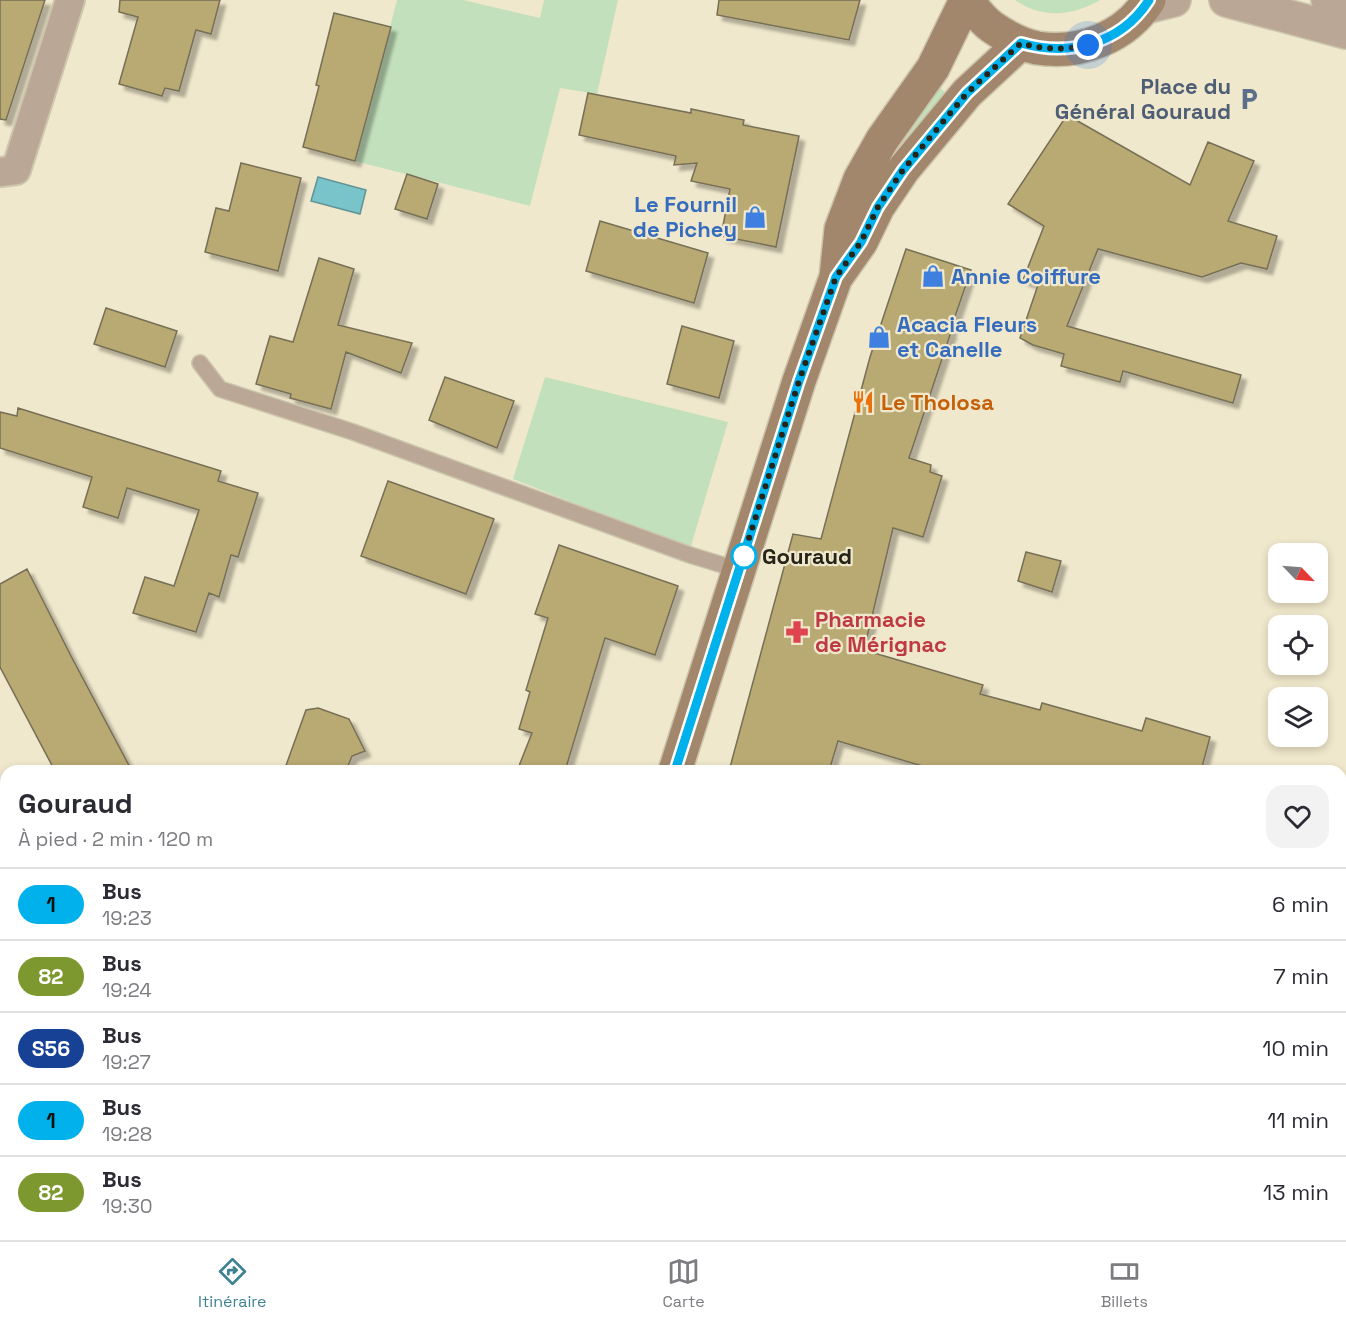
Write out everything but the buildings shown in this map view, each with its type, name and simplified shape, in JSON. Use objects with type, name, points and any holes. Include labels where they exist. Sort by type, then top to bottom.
[{"type":"main road","points":[[678,765],[799,381],[836,277],[841,229],[860,179],[882,140],[933,68],[966,0],[990,26],[1021,43],[1052,49],[1088,45],[1107,38],[1156,2]]},
{"type":"main road","points":[[836,277],[861,242],[878,207],[903,170],[967,93],[1021,43]]},
{"type":"street","points":[[0,172],[16,170],[70,0]]},
{"type":"street","points":[[1226,0],[1346,32]]},
{"type":"street","points":[[1328,0],[1346,4]]},
{"type":"lane","points":[[200,363],[220,389],[353,432],[690,555],[739,570]]},
{"type":"green space","points":[[397,0],[463,0],[540,18],[544,0],[618,0],[597,94],[560,88],[530,206],[355,161]]},
{"type":"green space","points":[[1015,0],[1100,0],[1068,12],[1047,13]]},
{"type":"green space","points":[[938,86],[947,94],[903,145],[900,143]]},
{"type":"green space","points":[[545,377],[728,422],[690,549],[513,479]]},
{"type":"water","points":[[318,177],[366,190],[360,214],[311,201]]},
{"type":"bus line","name":"1","points":[[677,765],[821,317],[836,277],[861,242],[878,207],[903,170],[967,93],[1021,43],[1052,49],[1088,45],[1107,38],[1121,29],[1134,19],[1149,0]]},
{"type":"place","name":"Place du Général Gouraud","points":[[1249,99]]},
{"type":"place","name":"Le Fournil de Pichey","points":[[755,217]]},
{"type":"place","name":"Annie Coiffure","points":[[933,276]]},
{"type":"place","name":"Acacia Fleurs et Canelle","points":[[879,337]]},
{"type":"place","name":"Le Tholosa","points":[[863,402]]},
{"type":"place","name":"Gouraud","points":[[744,556]]},
{"type":"place","name":"Pharmacie de Mérignac","points":[[797,632]]},
{"type":"route","points":[[744,556],[799,381],[836,277],[861,242],[878,207],[903,170],[967,93],[1021,43],[1052,49],[1088,45]]}]
